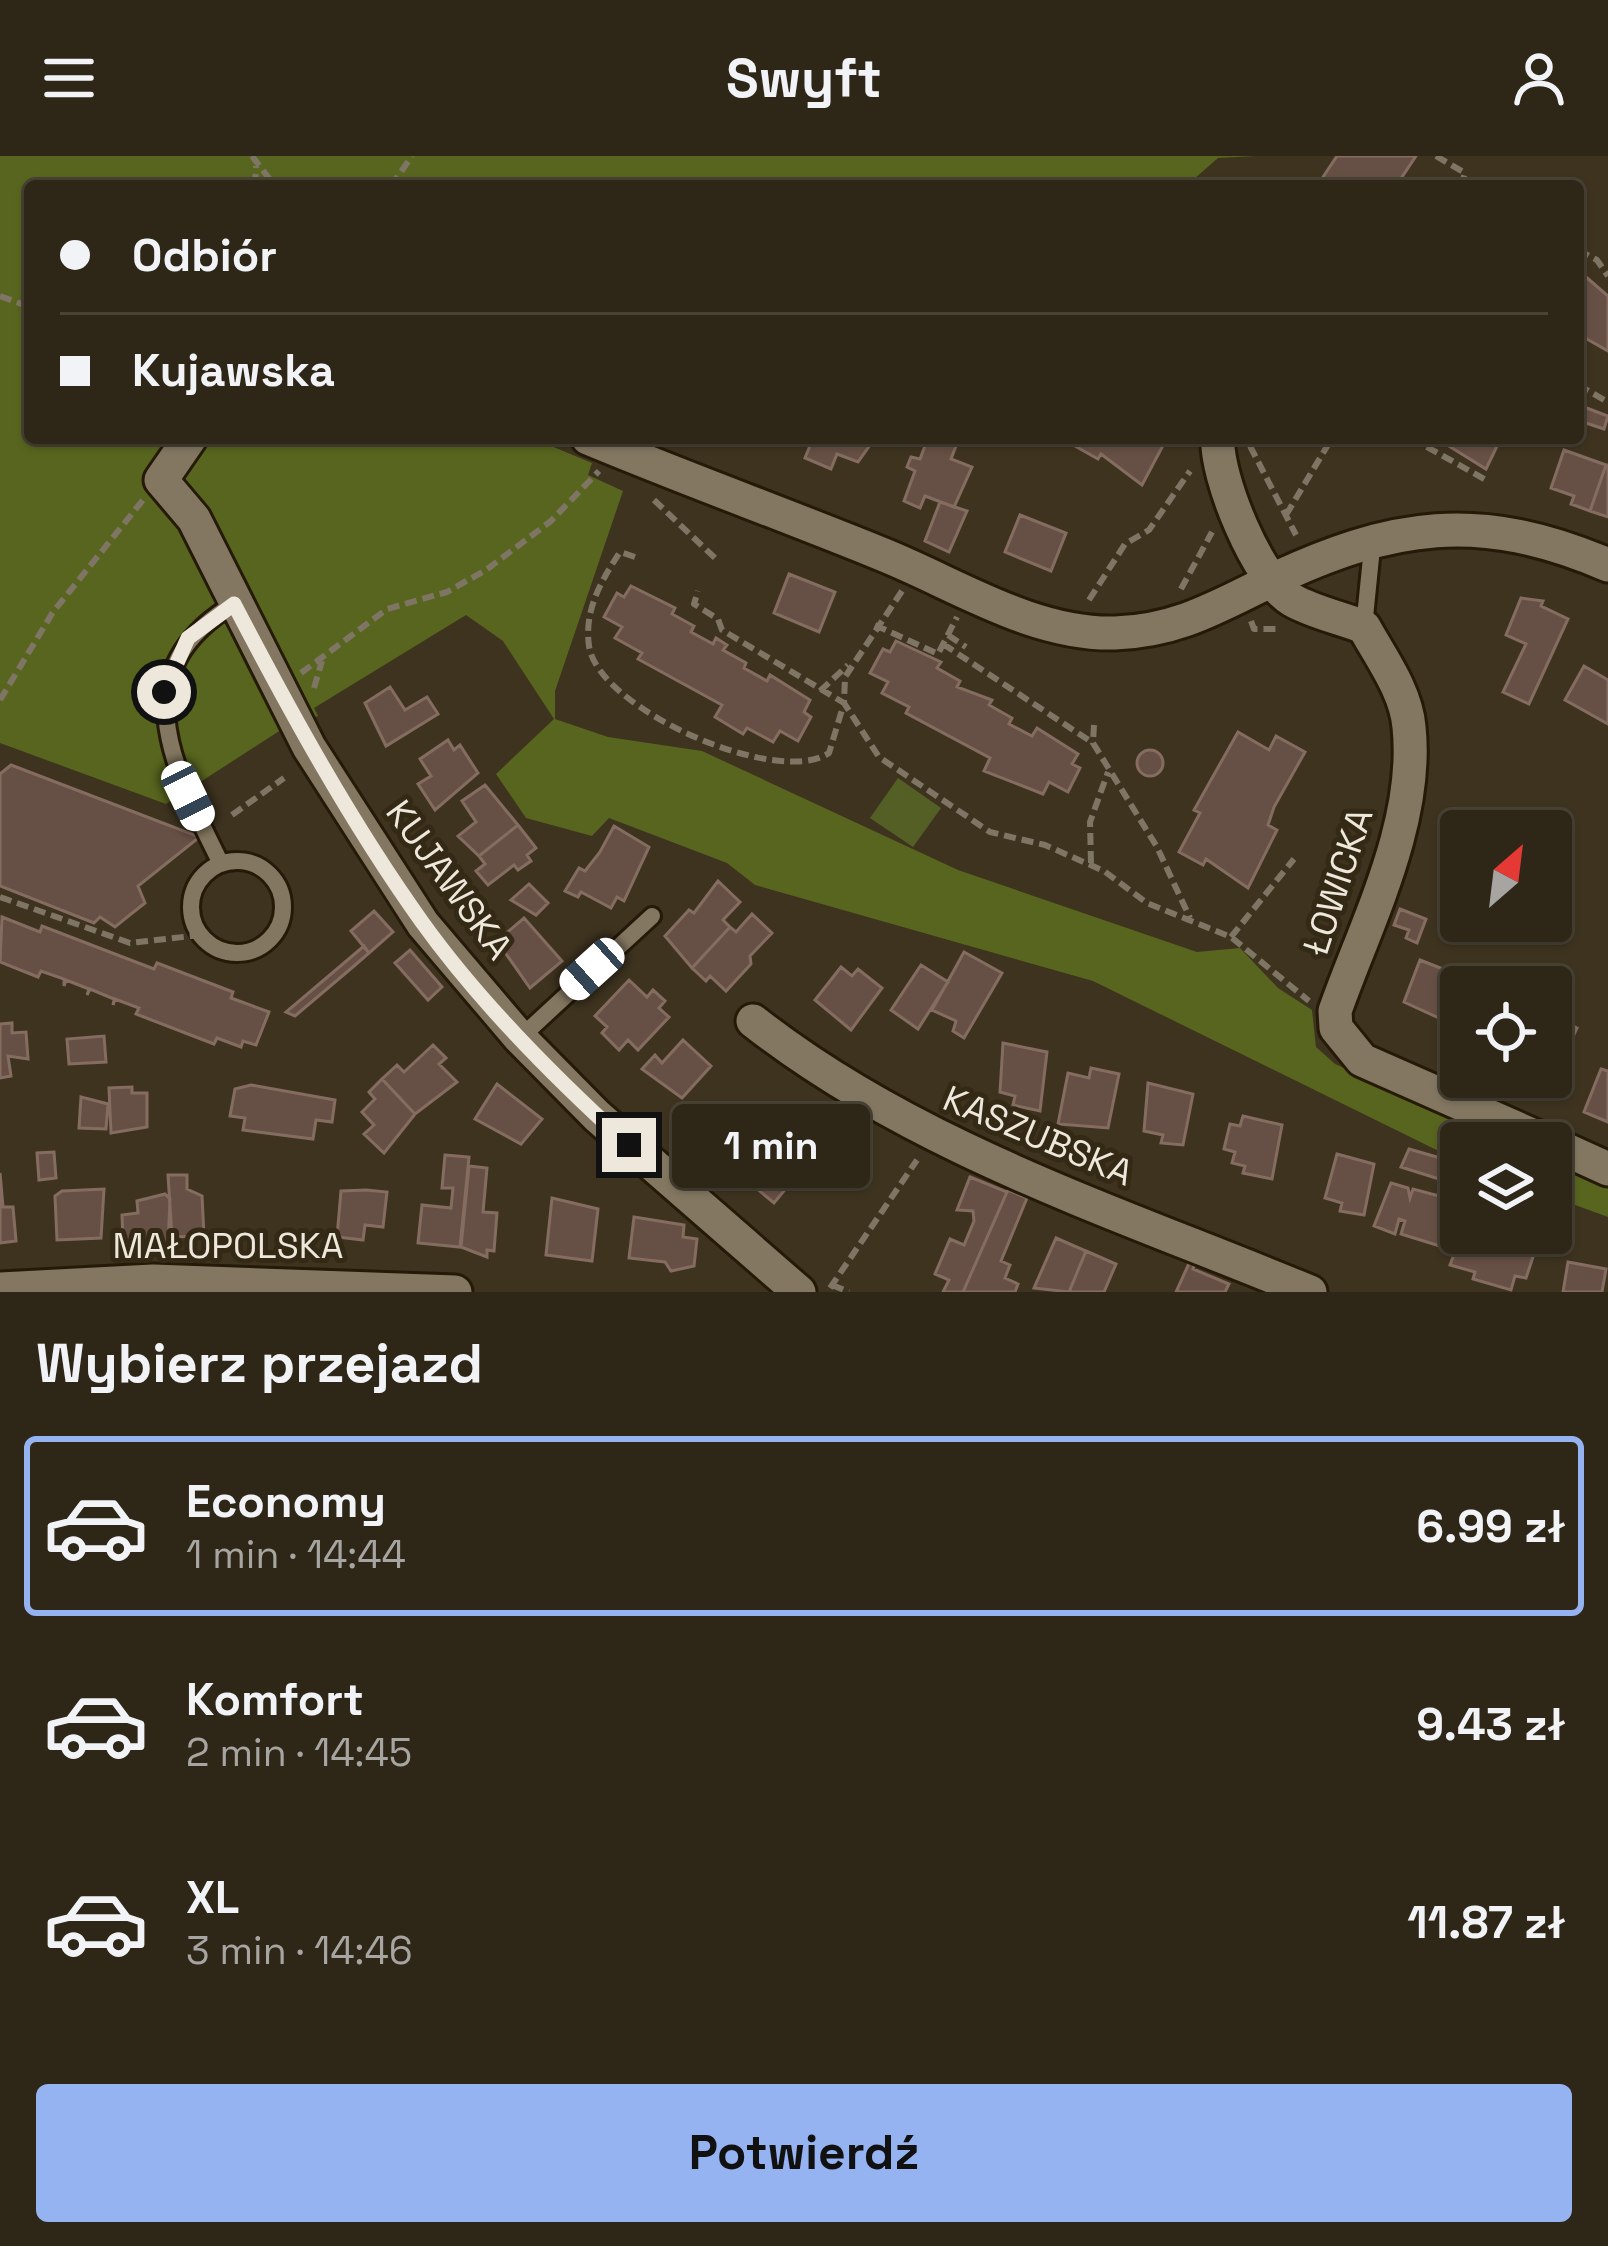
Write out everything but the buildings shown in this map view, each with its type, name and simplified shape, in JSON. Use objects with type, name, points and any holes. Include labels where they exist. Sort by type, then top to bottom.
[{"type":"street","points":[[161,480],[186,444]]},
{"type":"street","points":[[602,444],[919,569],[1034,621],[1113,633],[1205,617],[1273,580],[1373,537],[1492,530],[1608,565]]},
{"type":"street","points":[[1225,444],[1216,460],[1273,580],[1288,598],[1364,627]]},
{"type":"street","name":"KUJAWSKA","points":[[161,480],[194,519],[309,747],[423,924],[520,1038],[676,1189],[820,1290]]},
{"type":"street","name":"ŁOWICKA","points":[[1364,627],[1404,705],[1409,726],[1407,792],[1335,1011],[1336,1028],[1362,1060],[1503,1122]]},
{"type":"street","name":"KASZUBSKA","points":[[752,1021],[808,1064],[932,1137],[1310,1292]]},
{"type":"street","name":"ŁOWICKA","points":[[1572,1153],[1608,1169]]},
{"type":"street","name":"MAŁOPOLSKA","points":[[0,1289],[153,1281],[455,1292]]},
{"type":"lane","points":[[1364,627],[1373,537]]},
{"type":"lane","points":[[221,864],[186,791],[165,724],[164,692],[188,638],[234,604]]},
{"type":"lane","points":[[252,863],[277,882],[283,896],[279,927],[257,949],[242,953],[212,946],[200,935],[190,908],[193,894],[199,881],[221,864],[252,863]]},
{"type":"lane","points":[[520,1038],[652,916]]},
{"type":"path","points":[[1436,156],[1465,173],[1463,180]]},
{"type":"path","points":[[1584,253],[1597,260],[1608,276]]},
{"type":"path","points":[[279,689],[387,609],[447,592],[486,570],[551,521],[602,444],[716,558]]},
{"type":"path","points":[[1081,611],[1125,544],[1149,530],[1224,444]]},
{"type":"path","points":[[1230,444],[1292,526]]},
{"type":"path","points":[[1286,515],[1328,444]]},
{"type":"path","points":[[1422,444],[1486,480]]},
{"type":"path","points":[[0,700],[53,612],[161,480]]},
{"type":"path","points":[[1174,603],[1229,492]]},
{"type":"path","points":[[635,557],[620,552],[594,596],[589,648],[598,670],[637,709],[741,752],[804,764],[829,753],[844,703],[845,676],[875,625],[919,569]]},
{"type":"path","points":[[698,591],[694,604],[718,619],[722,630],[844,703],[879,757],[962,818],[1091,865],[1147,903],[1231,937],[1295,994],[1335,1011]]},
{"type":"path","points":[[875,625],[938,654],[969,592]]},
{"type":"path","points":[[946,640],[966,647]]},
{"type":"path","points":[[946,640],[1093,743],[1157,848],[1190,919]]},
{"type":"path","points":[[820,691],[854,660]]},
{"type":"path","points":[[1093,743],[1094,725]]},
{"type":"path","points":[[1091,865],[1090,822],[1109,769]]},
{"type":"path","points":[[232,815],[284,778]]},
{"type":"path","points":[[1231,937],[1294,859]]},
{"type":"path","points":[[0,897],[130,943],[200,935]]},
{"type":"path","points":[[820,1290],[932,1137]]},
{"type":"path","points":[[820,1290],[848,1292]]},
{"type":"green space","points":[[0,156],[1256,156],[1218,158],[1193,180],[24,180],[24,444],[546,444],[592,463],[588,475],[623,491],[555,691],[555,719],[608,737],[702,751],[958,870],[1197,952],[1240,948],[1278,988],[1312,1010],[1316,1047],[1335,1064],[1467,1122],[1440,1122],[1440,1152],[1093,981],[755,885],[727,863],[609,818],[592,836],[526,818],[496,774],[554,719],[503,641],[466,615],[314,708],[318,716],[281,730],[166,804],[0,743]]},
{"type":"green space","points":[[898,778],[941,808],[913,847],[870,818]]},
{"type":"green space","points":[[1572,1169],[1608,1185],[1608,1217],[1572,1204]]},
{"type":"route","points":[[164,692],[188,638],[234,604],[309,747],[423,924],[520,1038],[629,1145]]}]
